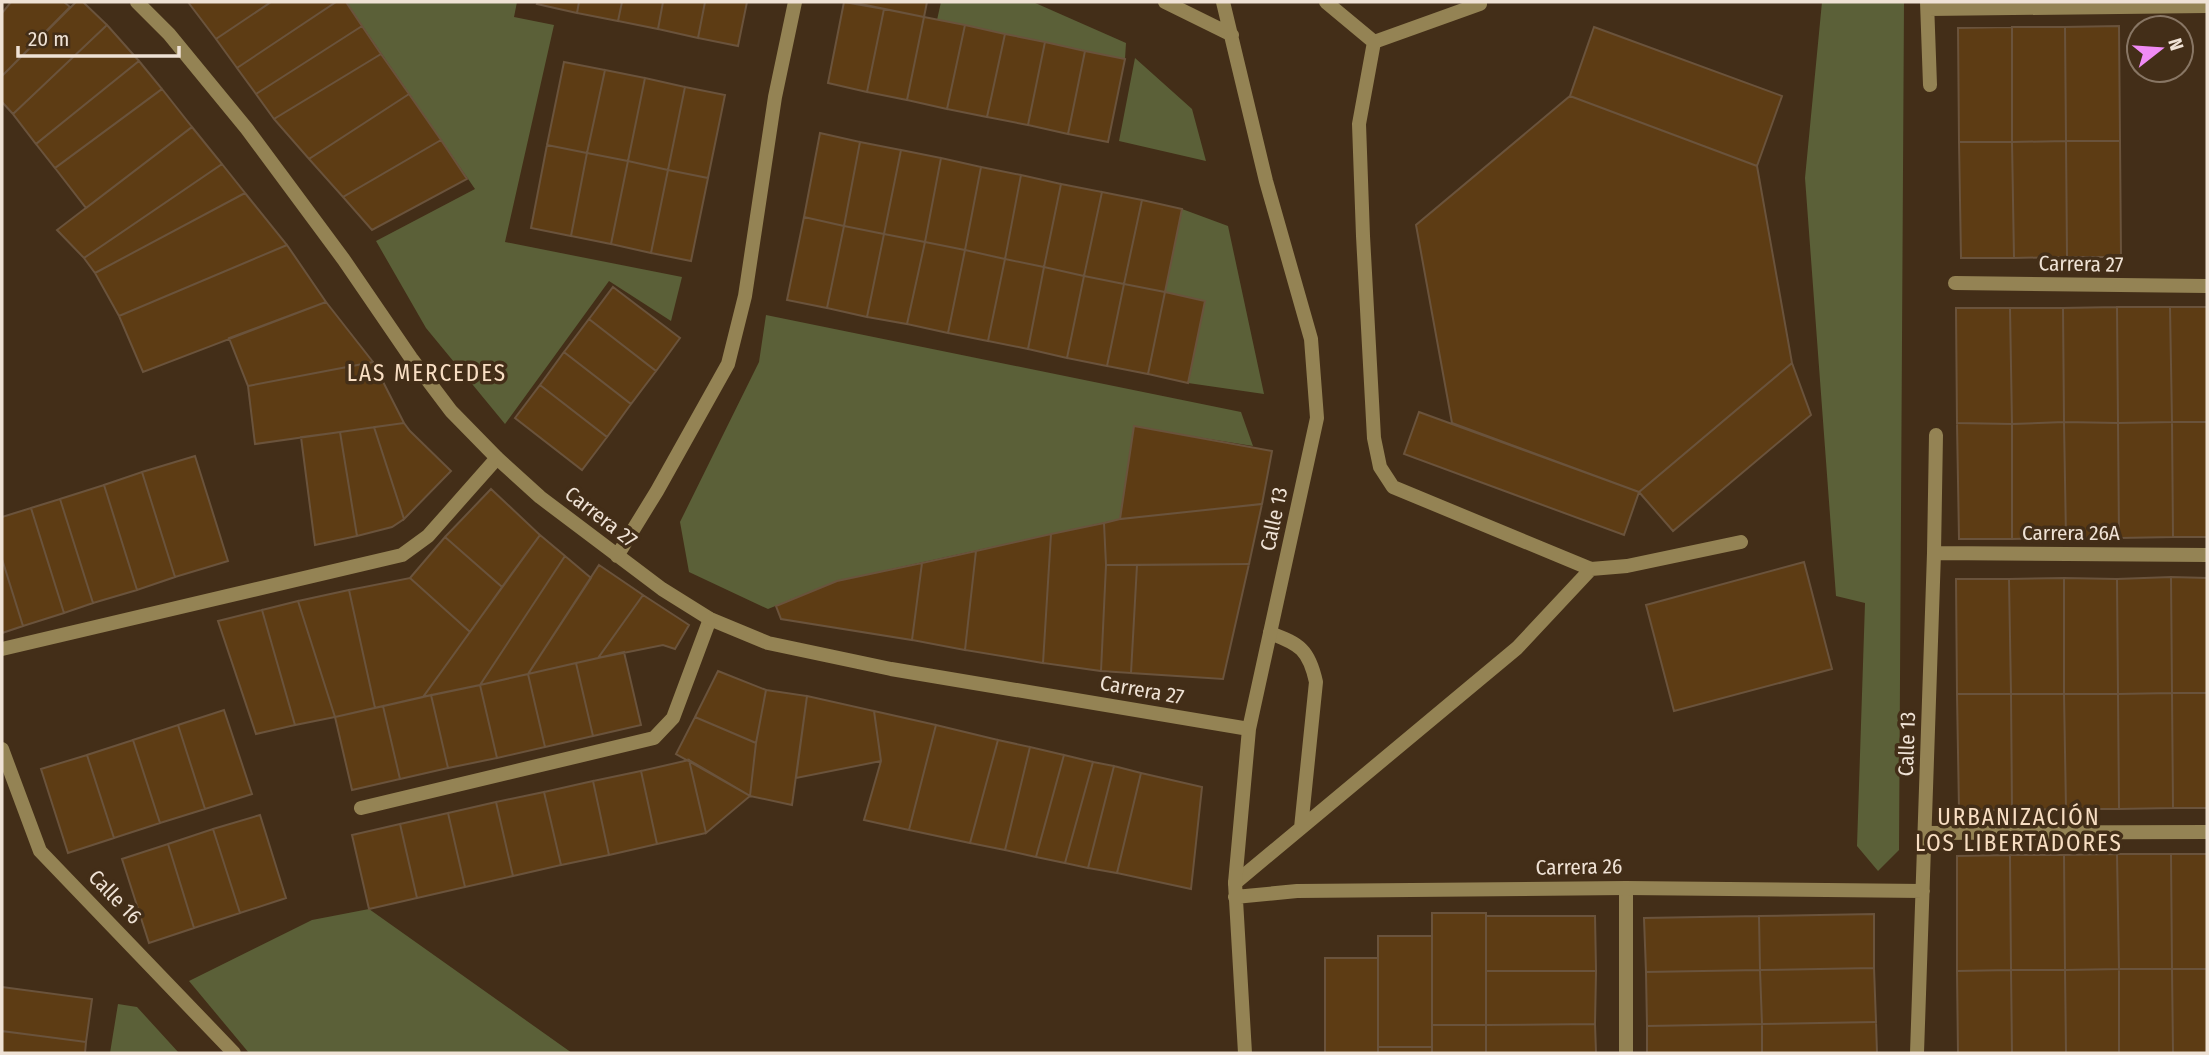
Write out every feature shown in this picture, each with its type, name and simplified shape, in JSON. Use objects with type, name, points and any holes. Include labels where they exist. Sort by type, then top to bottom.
[{"type":"street","name":"Carrera 27","points":[[137,2],[169,34],[247,129],[451,411],[497,458],[540,496],[662,589],[710,619],[768,643],[877,666],[1249,729]]},
{"type":"street","points":[[617,556],[657,491],[727,364],[745,296],[775,97],[796,2]]},
{"type":"street","points":[[1164,2],[1232,35]]},
{"type":"street","name":"Calle 13","points":[[1223,2],[1266,181],[1311,339],[1317,418],[1249,729],[1235,890],[1245,1053]]},
{"type":"street","points":[[1326,2],[1374,42]]},
{"type":"street","points":[[1374,42],[1480,4]]},
{"type":"street","points":[[1930,85],[1928,5],[2207,6]]},
{"type":"street","points":[[1374,42],[1359,124],[1363,236],[1374,438],[1380,467],[1393,487],[1591,569],[1627,566],[1741,542]]},
{"type":"street","name":"Carrera 27","points":[[1955,284],[2207,286]]},
{"type":"street","name":"Calle 13","points":[[1917,1053],[1936,435]]},
{"type":"street","points":[[2,649],[402,555],[428,536],[497,458]]},
{"type":"street","name":"Carrera 26A","points":[[1934,553],[2207,555]]},
{"type":"street","points":[[1235,890],[1301,828],[1517,648],[1591,569]]},
{"type":"street","points":[[362,808],[654,738],[673,718],[710,619]]},
{"type":"street","points":[[1270,633],[1294,642],[1313,668],[1316,682],[1301,828]]},
{"type":"street","name":"Calle 16","points":[[2,749],[40,851],[234,1053]]},
{"type":"street","points":[[1924,833],[2207,832]]},
{"type":"street","points":[[1626,888],[1626,1053]]},
{"type":"street","name":"Carrera 26","points":[[1235,890],[1626,888],[1923,891]]},
{"type":"green space","points":[[346,2],[517,2],[514,17],[554,25],[505,242],[682,277],[671,321],[609,281],[505,424],[426,328],[376,241],[475,189]]},
{"type":"green space","points":[[941,2],[1033,2],[1126,43],[1125,59],[937,20]]},
{"type":"green space","points":[[1822,2],[1904,2],[1899,850],[1878,871],[1857,846],[1865,603],[1836,596],[1805,178]]},
{"type":"green space","points":[[1135,58],[1192,109],[1206,161],[1119,141]]},
{"type":"green space","points":[[1182,209],[1228,226],[1264,394],[1188,383],[1205,301],[1165,292]]},
{"type":"green space","points":[[766,315],[1241,412],[1253,446],[1134,427],[1120,519],[837,581],[768,609],[689,572],[680,522],[759,362]]},
{"type":"green space","points":[[369,909],[572,1053],[249,1053],[189,981],[312,920]]},
{"type":"green space","points":[[118,1004],[137,1007],[179,1053],[110,1053]]},
{"type":"building","points":[[11,2],[64,2],[70,7],[2,76],[2,13]]},
{"type":"building","points":[[76,2],[83,2],[107,25],[13,114],[2,102],[2,76]]},
{"type":"building","points":[[188,2],[271,2],[216,39]]},
{"type":"building","points":[[271,2],[336,2],[237,68],[216,39]]},
{"type":"building","points":[[336,2],[346,2],[362,26],[256,94],[237,68]]},
{"type":"building","points":[[579,2],[577,13],[537,4]]},
{"type":"building","points":[[579,2],[622,2],[618,21],[577,13]]},
{"type":"building","points":[[622,2],[663,2],[658,29],[618,21]]},
{"type":"building","points":[[663,2],[705,2],[698,38],[658,29]]},
{"type":"building","points":[[705,2],[747,2],[738,46],[698,38]]},
{"type":"building","points":[[844,2],[884,9],[867,92],[828,83]]},
{"type":"building","points":[[851,2],[927,2],[924,17]]},
{"type":"building","points":[[884,9],[924,17],[907,100],[867,92]]},
{"type":"building","points":[[924,17],[965,25],[947,109],[907,100]]},
{"type":"building","points":[[107,25],[139,61],[36,144],[13,114]]},
{"type":"building","points":[[965,25],[1005,34],[987,117],[947,109]]},
{"type":"building","points":[[362,26],[381,54],[274,119],[256,94]]},
{"type":"building","points":[[2119,26],[2120,141],[2066,141],[2065,27]]},
{"type":"building","points":[[1594,27],[1782,96],[1757,166],[1570,96]]},
{"type":"building","points":[[2012,27],[2065,27],[2066,141],[2012,142]]},
{"type":"building","points":[[2012,27],[2012,142],[1959,142],[1958,28]]},
{"type":"building","points":[[1005,34],[1045,42],[1028,125],[987,117]]},
{"type":"building","points":[[1045,42],[1085,51],[1068,134],[1028,125]]},
{"type":"building","points":[[1085,51],[1125,59],[1108,142],[1068,134]]},
{"type":"building","points":[[381,54],[409,94],[309,159],[274,119]]},
{"type":"building","points":[[139,61],[162,89],[55,168],[36,144]]},
{"type":"building","points":[[564,62],[605,70],[587,153],[547,145]]},
{"type":"building","points":[[605,70],[645,78],[628,161],[587,153]]},
{"type":"building","points":[[645,78],[685,87],[668,170],[628,161]]},
{"type":"building","points":[[685,87],[725,95],[708,178],[668,170]]},
{"type":"building","points":[[162,89],[192,127],[86,208],[55,168]]},
{"type":"building","points":[[409,94],[441,140],[343,197],[309,159]]},
{"type":"building","points":[[1570,96],[1757,166],[1792,363],[1639,492],[1452,423],[1416,225]]},
{"type":"building","points":[[192,127],[222,164],[84,258],[57,230]]},
{"type":"building","points":[[820,133],[860,142],[844,226],[804,217]]},
{"type":"building","points":[[441,140],[467,179],[372,230],[343,197]]},
{"type":"building","points":[[2066,141],[2067,257],[2014,258],[2012,142]]},
{"type":"building","points":[[2066,141],[2120,141],[2121,257],[2067,257]]},
{"type":"building","points":[[860,142],[901,150],[884,234],[844,226]]},
{"type":"building","points":[[1959,142],[2012,142],[2014,258],[1961,258]]},
{"type":"building","points":[[547,145],[587,153],[571,236],[531,228]]},
{"type":"building","points":[[901,150],[941,158],[925,242],[884,234]]},
{"type":"building","points":[[587,153],[628,161],[611,244],[571,236]]},
{"type":"building","points":[[941,158],[981,167],[965,250],[925,242]]},
{"type":"building","points":[[628,161],[668,170],[651,253],[611,244]]},
{"type":"building","points":[[222,164],[245,193],[95,273],[84,258]]},
{"type":"building","points":[[981,167],[1021,175],[1005,259],[965,250]]},
{"type":"building","points":[[668,170],[708,178],[691,261],[651,253]]},
{"type":"building","points":[[1021,175],[1061,184],[1044,267],[1005,259]]},
{"type":"building","points":[[1061,184],[1102,192],[1084,276],[1044,267]]},
{"type":"building","points":[[1102,192],[1142,200],[1124,284],[1084,276]]},
{"type":"building","points":[[245,193],[287,245],[119,316],[95,273]]},
{"type":"building","points":[[1142,200],[1182,209],[1165,292],[1124,284]]},
{"type":"building","points":[[804,217],[844,226],[827,308],[787,300]]},
{"type":"building","points":[[844,226],[884,234],[867,317],[827,308]]},
{"type":"building","points":[[884,234],[925,242],[907,324],[867,317]]},
{"type":"building","points":[[925,242],[965,250],[948,333],[907,324]]},
{"type":"building","points":[[287,245],[326,302],[143,372],[119,316]]},
{"type":"building","points":[[965,250],[1005,259],[988,341],[948,333]]},
{"type":"building","points":[[1005,259],[1044,267],[1028,349],[988,341]]},
{"type":"building","points":[[1044,267],[1084,276],[1067,358],[1028,349]]},
{"type":"building","points":[[1084,276],[1124,284],[1107,366],[1067,358]]},
{"type":"building","points":[[1124,284],[1165,292],[1148,374],[1107,366]]},
{"type":"building","points":[[613,287],[680,338],[656,371],[589,319]]},
{"type":"building","points":[[1165,292],[1205,301],[1188,383],[1148,374]]},
{"type":"building","points":[[326,302],[373,362],[248,386],[229,338]]},
{"type":"building","points":[[2117,307],[2118,423],[2064,422],[2063,308]]},
{"type":"building","points":[[2117,307],[2170,307],[2172,422],[2118,423]]},
{"type":"building","points":[[2170,307],[2207,307],[2207,422],[2172,422]]},
{"type":"building","points":[[1956,308],[2010,308],[2012,424],[1957,423]]},
{"type":"building","points":[[2010,308],[2063,308],[2064,422],[2012,424]]},
{"type":"building","points":[[589,319],[656,371],[631,404],[564,352]]},
{"type":"building","points":[[564,352],[631,404],[607,437],[540,385]]},
{"type":"building","points":[[373,362],[404,423],[255,444],[248,386]]},
{"type":"building","points":[[1792,363],[1811,415],[1673,531],[1639,492]]},
{"type":"building","points":[[540,385],[607,437],[582,470],[515,418]]},
{"type":"building","points":[[1419,412],[1639,492],[1624,535],[1404,454]]},
{"type":"building","points":[[2064,422],[2118,423],[2119,538],[2066,538]]},
{"type":"building","points":[[2064,422],[2066,538],[2012,539],[2012,424]]},
{"type":"building","points":[[2172,422],[2207,422],[2207,537],[2173,537]]},
{"type":"building","points":[[2172,422],[2173,537],[2119,538],[2118,423]]},
{"type":"building","points":[[404,423],[451,471],[404,519],[374,427]]},
{"type":"building","points":[[1957,423],[2012,424],[2012,539],[1959,539]]},
{"type":"building","points":[[1134,426],[1272,451],[1262,504],[1120,519]]},
{"type":"building","points":[[374,427],[404,519],[392,527],[357,536],[340,432]]},
{"type":"building","points":[[340,432],[357,536],[315,545],[301,437]]},
{"type":"building","points":[[195,456],[228,561],[175,577],[142,472]]},
{"type":"building","points":[[142,472],[175,577],[137,590],[104,485]]},
{"type":"building","points":[[104,485],[137,590],[93,603],[60,499]]},
{"type":"building","points":[[491,489],[540,535],[502,587],[445,537]]},
{"type":"building","points":[[60,499],[93,603],[64,613],[31,508]]},
{"type":"building","points":[[1262,504],[1249,564],[1106,565],[1104,523]]},
{"type":"building","points":[[31,508],[64,613],[23,626],[2,559],[2,517]]},
{"type":"building","points":[[1104,523],[1106,565],[1101,671],[1043,663],[1051,534]]},
{"type":"building","points":[[1051,534],[1043,663],[965,650],[976,551]]},
{"type":"building","points":[[540,535],[565,556],[480,685],[423,697]]},
{"type":"building","points":[[445,537],[502,587],[470,632],[410,578]]},
{"type":"building","points":[[976,551],[965,650],[912,640],[922,563]]},
{"type":"building","points":[[565,556],[591,578],[528,674],[480,685]]},
{"type":"building","points":[[2,559],[23,626],[2,633]]},
{"type":"building","points":[[1804,562],[1832,669],[1674,711],[1646,605]]},
{"type":"building","points":[[922,563],[912,640],[781,619],[776,606],[837,581]]},
{"type":"building","points":[[1249,564],[1223,679],[1131,673],[1137,565]]},
{"type":"building","points":[[599,565],[643,595],[598,658],[528,674]]},
{"type":"building","points":[[1106,565],[1137,565],[1131,673],[1101,671]]},
{"type":"building","points":[[2171,577],[2172,693],[2118,694],[2117,579]]},
{"type":"building","points":[[2171,577],[2207,578],[2207,693],[2172,693]]},
{"type":"building","points":[[410,578],[470,632],[423,697],[375,708],[349,590]]},
{"type":"building","points":[[2064,578],[2064,694],[2011,694],[2009,579]]},
{"type":"building","points":[[2064,578],[2117,579],[2118,694],[2064,694]]},
{"type":"building","points":[[1956,579],[2009,579],[2011,694],[1957,694]]},
{"type":"building","points":[[349,590],[375,708],[335,717],[298,601]]},
{"type":"building","points":[[643,595],[689,625],[675,649],[663,645],[598,658]]},
{"type":"building","points":[[298,601],[335,717],[295,725],[262,610]]},
{"type":"building","points":[[262,610],[295,725],[256,734],[218,621]]},
{"type":"building","points":[[624,652],[641,725],[593,736],[576,663]]},
{"type":"building","points":[[576,663],[593,736],[545,747],[528,674]]},
{"type":"building","points":[[718,671],[766,690],[756,743],[695,717]]},
{"type":"building","points":[[528,674],[545,747],[497,758],[480,685]]},
{"type":"building","points":[[480,685],[497,758],[448,768],[431,695]]},
{"type":"building","points":[[766,690],[807,696],[792,805],[750,796]]},
{"type":"building","points":[[2172,693],[2207,693],[2207,808],[2173,808]]},
{"type":"building","points":[[2172,693],[2173,808],[2119,809],[2118,694]]},
{"type":"building","points":[[1957,694],[2011,694],[2012,810],[1959,810]]},
{"type":"building","points":[[2011,694],[2064,694],[2066,809],[2012,810]]},
{"type":"building","points":[[2064,694],[2118,694],[2119,809],[2066,809]]},
{"type":"building","points":[[431,695],[448,768],[400,779],[383,706]]},
{"type":"building","points":[[807,696],[874,711],[881,761],[796,778]]},
{"type":"building","points":[[383,706],[400,779],[352,790],[335,717]]},
{"type":"building","points":[[224,710],[252,794],[205,809],[178,725]]},
{"type":"building","points":[[874,711],[936,725],[909,830],[864,820],[881,761]]},
{"type":"building","points":[[695,717],[756,743],[750,796],[676,754]]},
{"type":"building","points":[[178,725],[205,809],[160,823],[133,740]]},
{"type":"building","points":[[936,725],[998,740],[970,843],[909,830]]},
{"type":"building","points":[[133,740],[160,823],[114,838],[87,755]]},
{"type":"building","points":[[998,740],[1030,747],[1005,850],[970,843]]},
{"type":"building","points":[[1030,747],[1064,755],[1036,857],[1005,850]]},
{"type":"building","points":[[87,755],[114,838],[68,853],[41,769]]},
{"type":"building","points":[[1064,755],[1093,762],[1065,863],[1036,857]]},
{"type":"building","points":[[689,760],[750,796],[706,833]]},
{"type":"building","points":[[689,760],[706,833],[657,844],[641,771]]},
{"type":"building","points":[[1093,762],[1114,766],[1088,868],[1065,863]]},
{"type":"building","points":[[1114,766],[1141,773],[1117,873],[1088,868]]},
{"type":"building","points":[[641,771],[657,844],[609,855],[593,781]]},
{"type":"building","points":[[1141,773],[1202,787],[1191,889],[1117,873]]},
{"type":"building","points":[[593,781],[609,855],[561,865],[544,792]]},
{"type":"building","points":[[544,792],[561,865],[513,876],[496,802]]},
{"type":"building","points":[[496,802],[513,876],[465,887],[448,813]]},
{"type":"building","points":[[448,813],[465,887],[417,898],[400,824]]},
{"type":"building","points":[[260,815],[286,898],[240,913],[213,829]]},
{"type":"building","points":[[400,824],[417,898],[369,909],[352,835]]},
{"type":"building","points":[[213,829],[240,913],[194,928],[168,844]]},
{"type":"building","points":[[168,844],[194,928],[149,943],[122,859]]},
{"type":"building","points":[[2117,854],[2119,969],[2065,970],[2064,855]]},
{"type":"building","points":[[2117,854],[2171,854],[2172,969],[2119,969]]},
{"type":"building","points":[[2171,854],[2207,854],[2207,969],[2172,969]]},
{"type":"building","points":[[2010,855],[2064,855],[2065,970],[2011,970]]},
{"type":"building","points":[[2010,855],[2011,970],[1957,971],[1957,856]]},
{"type":"building","points":[[1432,913],[1486,913],[1486,1025],[1432,1025]]},
{"type":"building","points":[[1874,914],[1874,968],[1760,970],[1759,916]]},
{"type":"building","points":[[1486,916],[1595,916],[1596,971],[1486,971]]},
{"type":"building","points":[[1759,916],[1760,970],[1646,972],[1644,918]]},
{"type":"building","points":[[1378,936],[1432,936],[1432,1047],[1378,1047]]},
{"type":"building","points":[[1325,958],[1378,958],[1378,1053],[1325,1053]]},
{"type":"building","points":[[1874,968],[1876,1022],[1762,1024],[1760,970]]},
{"type":"building","points":[[2119,969],[2119,1053],[2066,1053],[2065,970]]},
{"type":"building","points":[[2119,969],[2172,969],[2173,1053],[2119,1053]]},
{"type":"building","points":[[2172,969],[2207,969],[2207,1053],[2173,1053]]},
{"type":"building","points":[[1760,970],[1762,1024],[1647,1026],[1646,972]]},
{"type":"building","points":[[2011,970],[2065,970],[2066,1053],[2012,1053]]},
{"type":"building","points":[[2011,970],[2012,1053],[1958,1053],[1957,971]]},
{"type":"building","points":[[1486,971],[1596,971],[1595,1024],[1486,1025]]},
{"type":"building","points":[[2,987],[92,999],[86,1042],[2,1031]]},
{"type":"building","points":[[1876,1022],[1877,1053],[1762,1053],[1762,1024]]},
{"type":"building","points":[[1595,1024],[1596,1053],[1486,1053],[1486,1025]]},
{"type":"building","points":[[1762,1024],[1762,1053],[1647,1053],[1647,1026]]},
{"type":"building","points":[[1432,1025],[1486,1025],[1486,1053],[1432,1053]]},
{"type":"building","points":[[2,1031],[86,1042],[85,1053],[2,1053]]},
{"type":"building","points":[[1378,1047],[1432,1047],[1432,1053],[1378,1053]]},
{"type":"district","name":"LAS MERCEDES","points":[[427,373]]},
{"type":"district","name":"URBANIZACIÓN LOS LIBERTADORES","points":[[2019,830]]}]
